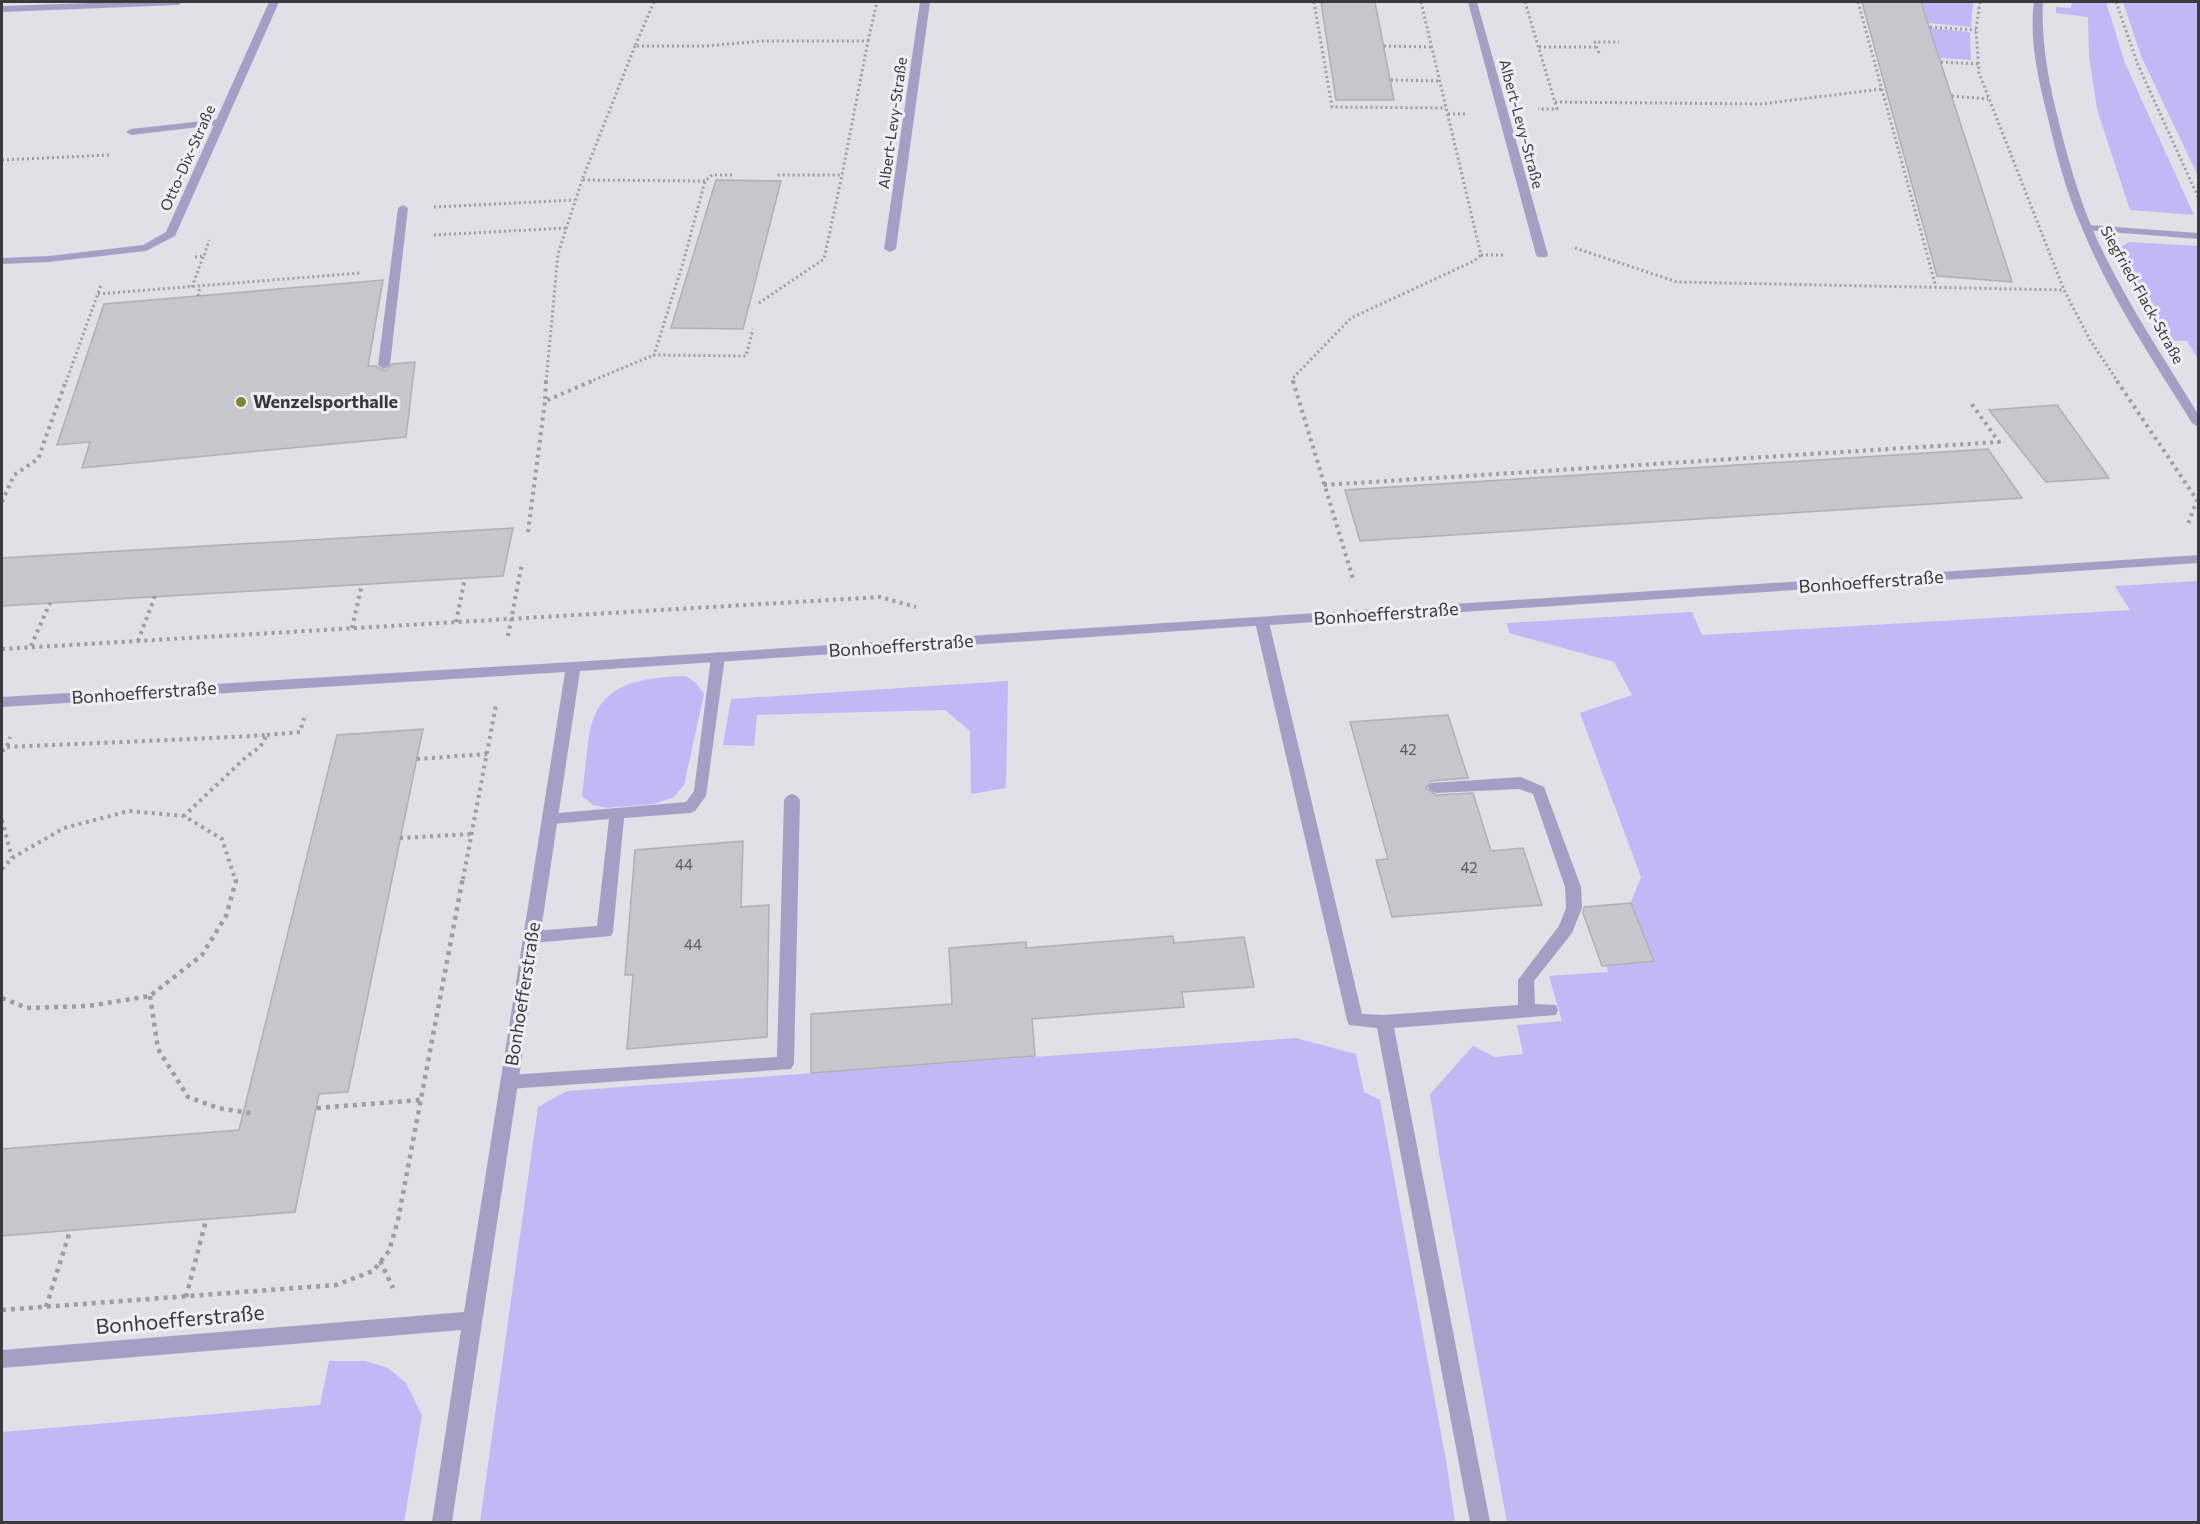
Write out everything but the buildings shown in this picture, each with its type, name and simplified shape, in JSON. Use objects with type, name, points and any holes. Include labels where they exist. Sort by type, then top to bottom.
[{"type":"street","points":[[2,9],[178,2]]},
{"type":"street","name":"Otto-Dix-Straße","points":[[2,261],[49,259],[146,248],[171,234],[274,2]]},
{"type":"street","name":"Albert-Levy-Straße","points":[[890,249],[925,2]]},
{"type":"street","name":"Albert-Levy-Straße","points":[[1472,2],[1542,255]]},
{"type":"street","name":"Siegfried-Flack-Straße","points":[[2038,2],[2039,55],[2047,95],[2060,145],[2088,228],[2139,328],[2199,423]]},
{"type":"street","points":[[131,132],[220,122]]},
{"type":"street","points":[[384,365],[403,208]]},
{"type":"street","points":[[2088,228],[2199,236]]},
{"type":"street","name":"Bonhoefferstraße","points":[[2,702],[573,667],[2199,559]]},
{"type":"street","points":[[1263,622],[1354,1020],[1384,1022],[1550,1010]]},
{"type":"street","points":[[552,818],[690,807],[701,792],[718,657]]},
{"type":"street","name":"Bonhoefferstraße","points":[[442,1522],[471,1320],[552,818],[573,667]]},
{"type":"street","points":[[1436,788],[1521,783],[1539,791],[1573,887],[1574,908],[1566,929],[1526,980],[1527,1010]]},
{"type":"street","points":[[509,1082],[785,1064],[792,800]]},
{"type":"street","points":[[533,936],[605,932],[617,813]]},
{"type":"street","points":[[1384,1022],[1480,1522]]},
{"type":"street","name":"Bonhoefferstraße","points":[[2,1359],[471,1320]]},
{"type":"path","points":[[528,532],[545,401],[548,345],[558,254],[582,180],[634,46],[654,2]]},
{"type":"path","points":[[759,303],[824,259],[877,2]]},
{"type":"path","points":[[1314,2],[1332,107],[1446,108]]},
{"type":"path","points":[[1421,2],[1481,255]]},
{"type":"path","points":[[1501,109],[1557,109],[1525,2]]},
{"type":"path","points":[[1858,2],[1936,287]]},
{"type":"path","points":[[1980,2],[1976,30],[1980,73],[1988,99],[2064,290],[2090,340],[2197,500],[2191,521],[2182,528]]},
{"type":"path","points":[[2116,2],[2138,65],[2199,197]]},
{"type":"path","points":[[1930,27],[1976,30]]},
{"type":"path","points":[[634,46],[706,46],[762,41],[868,41]]},
{"type":"path","points":[[1599,53],[1595,42],[1619,42]]},
{"type":"path","points":[[1384,46],[1432,47]]},
{"type":"path","points":[[1539,47],[1597,47]]},
{"type":"path","points":[[1941,62],[1979,64]]},
{"type":"path","points":[[1390,80],[1440,81]]},
{"type":"path","points":[[1555,102],[1761,104],[1882,89]]},
{"type":"path","points":[[1952,96],[1988,99]]},
{"type":"path","points":[[2,160],[119,155]]},
{"type":"path","points":[[654,355],[683,263],[705,181],[712,175],[732,175]]},
{"type":"path","points":[[776,175],[842,175]]},
{"type":"path","points":[[582,180],[705,181]]},
{"type":"path","points":[[403,208],[575,200]]},
{"type":"path","points":[[400,236],[566,228]]},
{"type":"path","points":[[1536,234],[1677,282],[2064,290]]},
{"type":"path","points":[[1357,591],[1292,379],[1351,318],[1474,261],[1481,255],[1542,255]]},
{"type":"path","points":[[192,287],[204,256]]},
{"type":"path","points":[[98,294],[396,270]]},
{"type":"path","points":[[2,502],[4,493],[14,475],[38,459],[100,286]]},
{"type":"path","points":[[198,296],[200,286]]},
{"type":"path","points":[[545,401],[654,355],[746,356],[753,329]]},
{"type":"path","points":[[1324,485],[1999,442],[1971,403]]},
{"type":"path","points":[[2,1310],[336,1285],[373,1271],[390,1251],[398,1220],[522,563]]},
{"type":"path","points":[[456,622],[465,578]]},
{"type":"path","points":[[352,628],[362,584]]},
{"type":"path","points":[[138,641],[155,596]]},
{"type":"path","points":[[2,649],[880,597],[922,609]]},
{"type":"path","points":[[31,647],[50,603]]},
{"type":"path","points":[[7,747],[104,741],[138,743],[267,735],[260,747],[246,757],[184,816]]},
{"type":"path","points":[[417,759],[487,754]]},
{"type":"path","points":[[2,869],[12,858],[63,828],[129,811],[184,816],[222,839],[236,881],[226,916],[202,955],[150,996],[88,1006],[27,1008],[2,999]]},
{"type":"path","points":[[2,820],[12,858]]},
{"type":"path","points":[[400,838],[471,834]]},
{"type":"path","points":[[150,996],[158,1049],[188,1097],[218,1108],[250,1113]]},
{"type":"path","points":[[317,1108],[420,1100]]},
{"type":"path","points":[[186,1297],[206,1220]]},
{"type":"path","points":[[46,1307],[69,1231]]},
{"type":"shaded area","points":[[1921,2],[1973,2],[1971,27],[1928,23]]},
{"type":"shaded area","points":[[2072,2],[2106,2],[2125,63],[2194,215],[2130,210],[2097,109],[2089,56],[2088,17],[2056,13],[2056,7],[2071,8]]},
{"type":"shaded area","points":[[2123,2],[2198,2],[2198,176],[2141,56]]},
{"type":"shaded area","points":[[1930,28],[1970,32],[1971,60],[1940,58]]},
{"type":"shaded area","points":[[2129,242],[2198,246],[2198,359],[2187,341],[2163,340],[2114,251]]},
{"type":"shaded area","points":[[2198,581],[2198,1522],[1507,1522],[1430,1094],[1473,1046],[1495,1057],[1523,1054],[1517,1025],[1562,1021],[1549,976],[1608,972],[1606,965],[1641,877],[1580,713],[1632,695],[1614,662],[1509,633],[1507,623],[1692,612],[1702,635],[2130,610],[2115,586]]},
{"type":"shaded area","points":[[686,676],[696,683],[704,694],[684,785],[674,797],[654,804],[606,808],[593,805],[582,796],[590,733],[594,717],[601,705],[610,695],[632,683]]},
{"type":"shaded area","points":[[1008,681],[1006,788],[971,794],[970,731],[945,710],[757,715],[754,746],[723,745],[731,699]]},
{"type":"shaded area","points":[[1296,1038],[1356,1054],[1364,1092],[1380,1100],[1447,1466],[1455,1522],[480,1522],[538,1107],[567,1091]]},
{"type":"shaded area","points":[[329,1361],[365,1361],[388,1368],[406,1383],[422,1415],[404,1522],[2,1522],[2,1432],[320,1405]]},
{"type":"place","name":"Wenzelsporthalle","points":[[241,402]]}]
